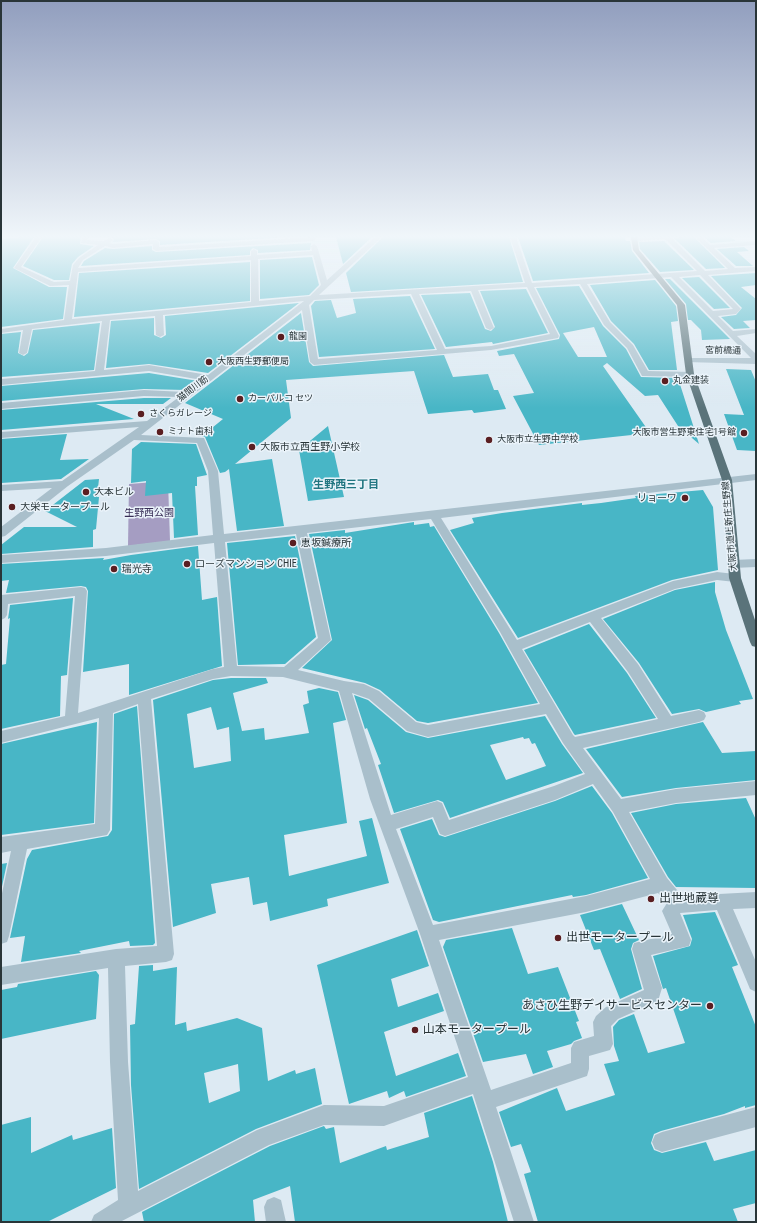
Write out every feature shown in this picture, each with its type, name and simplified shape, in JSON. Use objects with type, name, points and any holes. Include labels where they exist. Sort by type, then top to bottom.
[{"type":"main road","name":"大阪市道上新庄生野線","points":[[673,294],[682,305],[690,374],[727,480],[735,578],[756,642]]},
{"type":"street","points":[[68,322],[72,294]]},
{"type":"street","points":[[255,294],[255,304]]},
{"type":"street","name":"猫間川筋","points":[[1,533],[64,484],[132,437],[316,294]]},
{"type":"street","points":[[1,331],[106,318],[255,304],[390,294]]},
{"type":"street","points":[[415,294],[442,352]]},
{"type":"street","points":[[476,294],[490,328]]},
{"type":"street","points":[[308,301],[314,362],[491,348],[555,336],[534,294]]},
{"type":"street","points":[[589,294],[607,323],[630,347],[645,374],[690,374]]},
{"type":"street","points":[[692,294],[756,360]]},
{"type":"street","points":[[711,314],[733,312],[737,309],[722,294]]},
{"type":"street","points":[[159,313],[160,335]]},
{"type":"street","points":[[99,373],[106,318]]},
{"type":"street","points":[[23,354],[28,328]]},
{"type":"street","points":[[730,334],[756,331]]},
{"type":"street","name":"宮前橋通","points":[[689,360],[756,360]]},
{"type":"street","points":[[1,382],[149,368],[208,378]]},
{"type":"street","points":[[1,406],[144,392],[186,395]]},
{"type":"street","points":[[1,435],[148,424]]},
{"type":"street","points":[[132,437],[201,440],[213,471],[231,671]]},
{"type":"street","points":[[1,559],[106,552],[756,477]]},
{"type":"street","points":[[1,488],[64,484]]},
{"type":"street","points":[[434,515],[549,708],[618,807],[661,884],[678,904]]},
{"type":"street","points":[[287,672],[326,640],[301,530]]},
{"type":"street","points":[[733,564],[756,563]]},
{"type":"street","points":[[514,648],[673,585],[717,576],[735,578]]},
{"type":"street","points":[[1,615],[2,600],[81,591],[71,720]]},
{"type":"street","points":[[592,616],[633,668],[668,723]]},
{"type":"street","points":[[1,737],[106,710],[213,674],[231,671],[287,672],[344,687],[359,688],[374,695],[412,727],[428,732],[549,708]]},
{"type":"street","points":[[344,687],[366,765],[428,934],[479,1082],[524,1222]]},
{"type":"street","points":[[1,976],[116,958],[166,954],[144,696]]},
{"type":"street","points":[[1,845],[102,830],[106,710]]},
{"type":"street","points":[[573,744],[699,716]]},
{"type":"street","points":[[387,824],[437,808],[445,829],[555,793],[596,776]]},
{"type":"street","points":[[618,807],[676,796],[756,788]]},
{"type":"street","points":[[1,936],[21,842]]},
{"type":"street","points":[[428,934],[586,904],[661,884]]},
{"type":"street","points":[[485,1101],[580,1069],[580,1048],[604,1044],[602,1022],[612,1013],[652,995],[653,988],[640,949],[683,940],[670,911],[678,904],[756,900]]},
{"type":"street","points":[[722,902],[756,983]]},
{"type":"street","points":[[116,958],[119,1062],[129,1205]]},
{"type":"street","points":[[101,1222],[129,1205],[149,1197],[264,1137],[324,1115],[384,1116],[479,1082]]},
{"type":"street","points":[[662,1142],[723,1127],[728,1123],[756,1117]]},
{"type":"green space","name":"生野西公園","points":[[168,481],[170,541],[128,546],[129,484]]},
{"type":"building","points":[[1,294],[66,294],[63,319],[1,327]]},
{"type":"building","points":[[77,294],[250,294],[250,301],[74,317]]},
{"type":"building","points":[[260,294],[310,294],[309,295],[260,299]]},
{"type":"building","points":[[470,294],[485,329],[491,331],[495,327],[481,294],[529,294],[548,333],[493,344],[492,342],[446,347],[421,295]]},
{"type":"building","points":[[539,294],[584,294],[603,326],[626,349],[641,377],[678,378],[699,444],[678,426],[658,395],[645,396],[607,363],[603,366],[650,433],[539,445],[513,396],[534,393],[514,354],[499,356],[497,351],[559,339],[560,335]],"holes":[[[594,327],[607,357],[578,357],[563,333]]]},
{"type":"building","points":[[595,294],[666,294],[676,306],[678,321],[671,322],[677,370],[649,370],[634,344],[611,321]]},
{"type":"building","points":[[678,294],[685,294],[730,339],[702,340],[701,330],[691,320],[688,320],[686,304]]},
{"type":"building","points":[[699,294],[716,294],[730,308],[714,309]]},
{"type":"building","points":[[729,294],[750,294],[756,299],[756,320],[743,321],[750,328],[734,329],[721,317],[736,315],[742,308]]},
{"type":"building","points":[[410,296],[435,349],[319,357],[311,306],[315,301],[331,300],[337,318],[356,313],[353,299]]},
{"type":"building","points":[[299,303],[208,373],[149,364],[106,368],[111,321],[154,318],[154,335],[161,338],[166,335],[165,316]]},
{"type":"building","points":[[301,313],[309,362],[313,366],[444,355],[453,377],[488,374],[494,390],[498,390],[506,409],[474,413],[472,410],[428,414],[414,371],[286,380],[291,418],[235,464],[272,459],[284,526],[237,531],[229,469],[220,473],[205,437],[202,436],[223,419],[185,403]]},
{"type":"building","points":[[100,323],[94,370],[1,377],[1,334],[21,332],[18,353],[24,356],[28,353],[33,330]]},
{"type":"building","points":[[726,369],[751,370],[756,382],[756,451],[737,450],[724,414],[744,415]]},
{"type":"building","points":[[149,373],[198,381],[185,390],[144,389],[1,401],[1,386]]},
{"type":"building","points":[[144,398],[171,398],[163,404],[96,404],[134,419],[1,430],[1,410]]},
{"type":"building","points":[[328,426],[344,497],[308,501],[299,450]]},
{"type":"building","points":[[67,434],[60,460],[89,459],[61,479],[1,483],[1,439]]},
{"type":"building","points":[[141,442],[196,444],[207,475],[197,477],[197,486],[195,486],[198,535],[174,538],[172,493],[145,496],[146,481],[131,483],[132,449]]},
{"type":"building","points":[[99,479],[97,497],[99,497],[96,529],[93,530],[93,547],[1,554],[1,545],[24,527],[77,527],[45,511],[85,480]]},
{"type":"building","points":[[703,490],[713,507],[718,570],[672,580],[518,638],[450,530],[474,523],[472,518],[502,513],[582,503],[582,505],[601,503],[636,498],[635,496]]},
{"type":"building","points":[[414,522],[414,525],[429,523],[430,527],[434,526],[499,633],[538,703],[428,723],[417,721],[380,690],[365,683],[302,668],[332,640],[309,534],[345,530],[345,533]]},
{"type":"building","points":[[295,536],[316,637],[285,664],[238,665],[227,543]]},
{"type":"building","points":[[198,546],[202,600],[217,597],[222,666],[129,695],[129,664],[83,672],[88,591],[86,587],[81,586],[6,593],[9,580],[1,581],[1,564],[104,558],[103,560]]},
{"type":"building","points":[[715,582],[715,592],[726,630],[753,699],[739,701],[741,704],[706,712],[699,709],[672,714],[639,663],[603,619],[675,590]]},
{"type":"building","points":[[73,598],[67,675],[61,676],[60,716],[1,729],[1,665],[6,664],[10,605]]},
{"type":"building","points":[[589,624],[627,673],[656,718],[574,734],[524,650]]},
{"type":"building","points":[[231,678],[266,678],[268,683],[233,693],[242,731],[264,728],[265,740],[309,733],[303,705],[309,703],[307,691],[319,688],[338,692],[346,720],[333,723],[347,823],[284,835],[289,876],[367,856],[359,821],[372,818],[389,883],[327,899],[328,906],[270,921],[267,902],[253,905],[249,877],[211,884],[216,913],[173,927],[153,700],[213,680]],"holes":[[[211,707],[217,730],[229,727],[231,761],[194,768],[187,714]]]},
{"type":"building","points":[[354,695],[368,700],[406,732],[428,738],[545,716],[562,744],[583,773],[450,818],[443,802],[438,800],[394,813],[378,765],[381,764],[367,728],[365,729]],"holes":[[[523,737],[524,739],[529,738],[532,744],[535,743],[546,766],[506,780],[490,745]]]},
{"type":"building","points":[[137,706],[155,943],[153,945],[130,946],[129,941],[79,951],[81,953],[21,962],[25,936],[10,938],[27,859],[32,850],[108,836],[112,830],[114,714]]},
{"type":"building","points":[[97,722],[94,823],[1,835],[1,744]]},
{"type":"building","points":[[703,722],[722,753],[756,751],[756,780],[676,788],[622,797],[586,749]]},
{"type":"building","points":[[592,786],[612,813],[648,878],[586,895],[573,897],[572,895],[439,922],[433,920],[400,829],[432,819],[439,835],[445,837],[555,801]]},
{"type":"building","points":[[746,798],[756,820],[756,888],[676,887],[668,877],[631,813],[676,804]]},
{"type":"building","points":[[7,863],[1,891],[1,864]]},
{"type":"building","points":[[622,904],[639,940],[633,943],[631,949],[642,989],[620,999],[600,949],[594,950],[580,915]]},
{"type":"building","points":[[715,912],[738,965],[732,967],[756,1027],[756,1105],[745,1108],[745,1106],[724,1114],[661,1131],[654,1134],[651,1143],[654,1150],[662,1153],[706,1142],[714,1161],[756,1150],[756,1203],[733,1209],[738,1222],[538,1222],[524,1174],[531,1172],[521,1144],[511,1147],[499,1112],[557,1088],[566,1111],[615,1095],[604,1064],[619,1061],[614,1046],[613,1027],[619,1020],[634,1014],[648,1053],[685,1043],[666,988],[663,989],[653,956],[690,946],[692,939],[683,915]]},
{"type":"building","points":[[512,928],[528,974],[558,967],[579,1021],[576,1022],[582,1038],[571,1044],[547,1051],[553,1067],[533,1074],[526,1054],[483,1062],[443,947],[446,940]]},
{"type":"building","points":[[417,930],[429,966],[391,979],[398,1007],[438,993],[444,1011],[384,1032],[396,1076],[458,1053],[466,1076],[406,1097],[404,1091],[389,1098],[387,1091],[349,1104],[317,965]]},
{"type":"building","points":[[153,965],[153,971],[177,967],[175,1025],[186,1022],[187,1031],[237,1018],[262,1028],[268,1081],[295,1070],[296,1074],[315,1068],[322,1104],[256,1129],[139,1189],[131,1085],[130,1025],[135,1024],[139,966]],"holes":[[[238,1064],[240,1091],[209,1103],[204,1073]]]},
{"type":"building","points":[[96,971],[99,975],[96,1019],[1,1039],[1,990],[17,987],[18,984]]},
{"type":"building","points":[[472,1096],[493,1162],[508,1222],[295,1222],[290,1186],[253,1200],[255,1222],[144,1222],[142,1212],[270,1146],[324,1126],[326,1129],[334,1127],[340,1163],[386,1146],[387,1150],[429,1137],[424,1113]]},
{"type":"building","points":[[31,1117],[31,1153],[72,1135],[73,1140],[112,1128],[116,1188],[47,1222],[1,1222],[1,1125]]},
{"type":"place","name":"龍園","points":[[281,337]]},
{"type":"place","name":"大阪西生野郵便局","points":[[209,362]]},
{"type":"place","name":"丸金建装","points":[[665,381]]},
{"type":"place","name":"カーパルコ セツ","points":[[240,399]]},
{"type":"place","name":"さくらガレージ","points":[[141,414]]},
{"type":"place","name":"ミナト歯科","points":[[160,432]]},
{"type":"place","name":"大阪市営生野東住宅1号館","points":[[744,433]]},
{"type":"place","name":"大阪市立生野中学校","points":[[489,440]]},
{"type":"place","name":"大阪市立西生野小学校","points":[[252,447]]},
{"type":"place","name":"大本ビル","points":[[86,492]]},
{"type":"place","name":"リョーワ","points":[[685,498]]},
{"type":"place","name":"大栄モータープール","points":[[12,507]]},
{"type":"place","name":"恵坂鍼療所","points":[[293,543]]},
{"type":"place","name":"ローズマンション CHIE","points":[[187,564]]},
{"type":"place","name":"瑞光寺","points":[[114,569]]},
{"type":"place","name":"出世地蔵尊","points":[[651,899]]},
{"type":"place","name":"出世モータープール","points":[[558,938]]},
{"type":"place","name":"あさひ生野デイサービスセンター","points":[[710,1006]]},
{"type":"place","name":"山本モータープール","points":[[415,1030]]},
{"type":"district","name":"生野西三丁目","points":[[346,485]]}]
